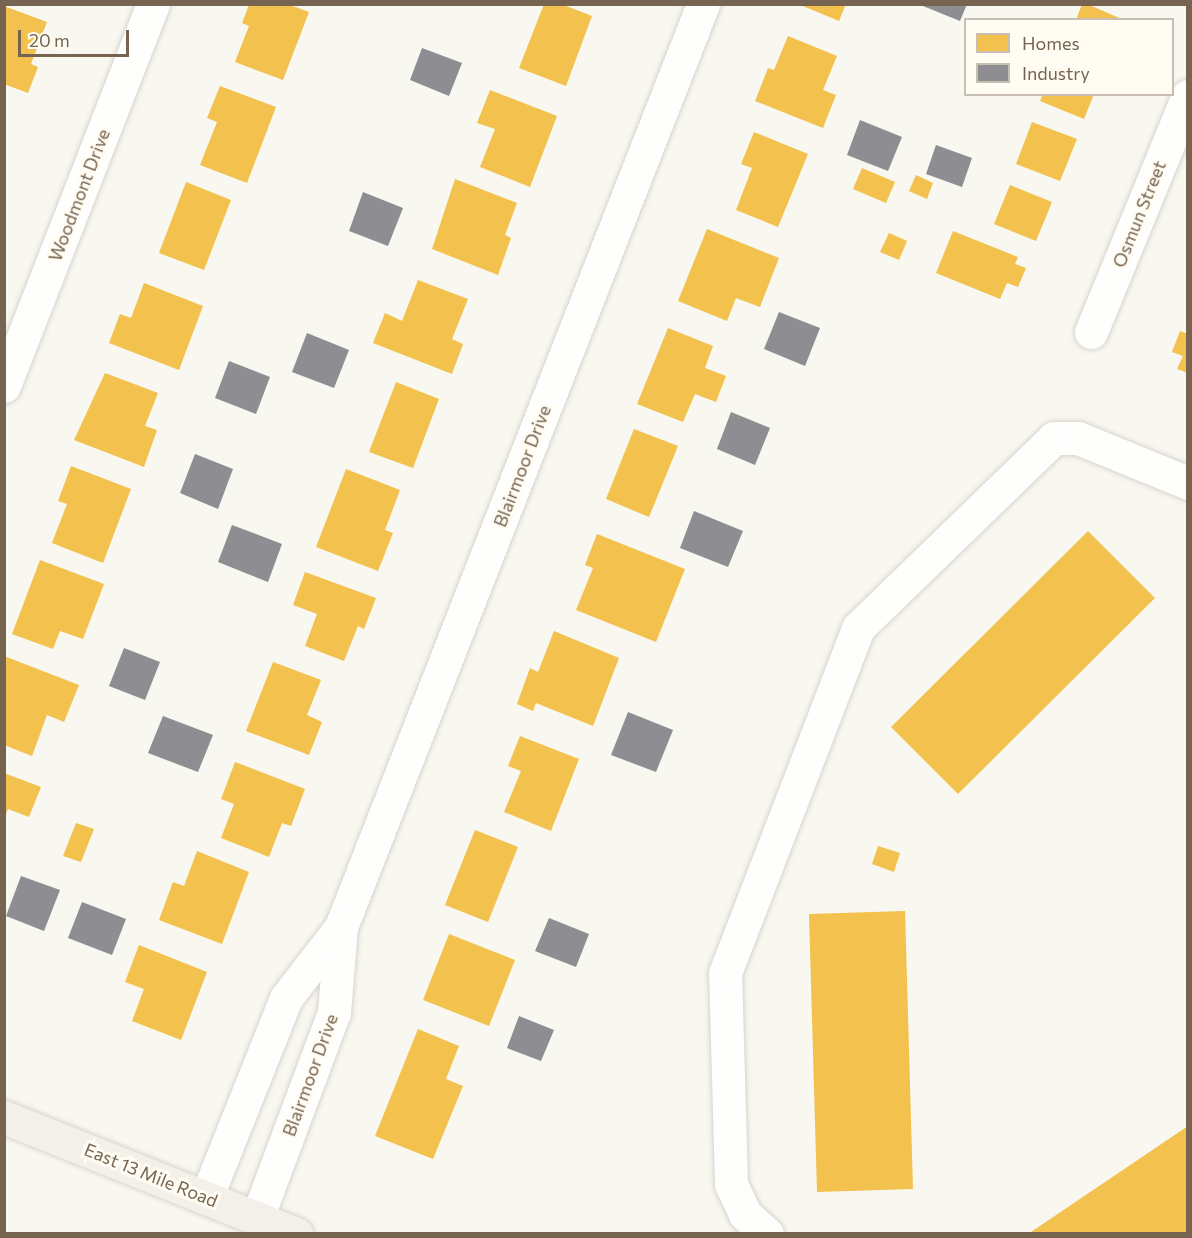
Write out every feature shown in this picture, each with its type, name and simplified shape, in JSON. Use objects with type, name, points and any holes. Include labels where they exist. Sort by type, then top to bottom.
[{"type":"main road","name":"East 13 Mile Road","points":[[4,1116],[297,1233]]},
{"type":"street","name":"Woodmont Drive","points":[[4,386],[153,4]]},
{"type":"street","name":"Blairmoor Drive","points":[[206,1198],[286,998],[341,927],[703,4]]},
{"type":"street","name":"Osmun Street","points":[[1091,332],[1188,96]]},
{"type":"street","points":[[767,1233],[745,1214],[731,1184],[725,973],[858,628],[1054,438],[1078,438],[1188,483]]},
{"type":"street","name":"Blairmoor Drive","points":[[257,1218],[334,1012],[341,927]]},
{"type":"building: Homes","points":[[544,4],[561,4],[592,16],[566,86],[519,68]]},
{"type":"building: Homes","points":[[798,4],[846,4],[839,21]]},
{"type":"building: Homes","points":[[1082,4],[1087,4],[1119,18],[1077,18]]},
{"type":"building: Homes","points":[[249,5],[290,5],[309,12],[283,80],[235,62],[249,26],[242,23]]},
{"type":"building: Homes","points":[[4,6],[47,22],[31,64],[38,67],[28,93],[4,84]]},
{"type":"building: Homes","points":[[788,36],[837,56],[823,90],[836,95],[823,128],[755,101],[768,68],[774,70]]},
{"type":"building: Homes","points":[[220,86],[276,107],[247,183],[200,165],[217,122],[207,118]]},
{"type":"building: Homes","points":[[490,90],[557,116],[530,187],[480,167],[495,129],[477,123]]},
{"type":"building: Homes","points":[[1042,96],[1093,96],[1084,119],[1040,101]]},
{"type":"building: Homes","points":[[1032,122],[1077,139],[1060,181],[1016,164]]},
{"type":"building: Homes","points":[[754,132],[808,154],[778,227],[736,210],[752,168],[741,164]]},
{"type":"building: Homes","points":[[862,168],[895,182],[886,203],[853,189]]},
{"type":"building: Homes","points":[[916,175],[933,183],[927,199],[909,191]]},
{"type":"building: Homes","points":[[455,179],[517,203],[505,235],[511,238],[498,275],[432,249]]},
{"type":"building: Homes","points":[[186,182],[231,200],[204,270],[159,253]]},
{"type":"building: Homes","points":[[1010,185],[1052,202],[1036,241],[994,224]]},
{"type":"building: Homes","points":[[707,229],[779,258],[760,307],[736,298],[727,321],[678,301]]},
{"type":"building: Homes","points":[[953,231],[1018,257],[1015,264],[1026,268],[1018,287],[1007,283],[1000,299],[936,273]]},
{"type":"building: Homes","points":[[889,233],[907,241],[899,260],[880,252]]},
{"type":"building: Homes","points":[[418,280],[468,299],[452,339],[463,344],[452,374],[373,343],[385,313],[402,321]]},
{"type":"building: Homes","points":[[144,283],[203,306],[179,370],[109,343],[120,314],[131,318]]},
{"type":"building: Homes","points":[[668,328],[713,346],[705,368],[726,376],[716,402],[695,394],[683,422],[637,404]]},
{"type":"building: Homes","points":[[1180,331],[1188,334],[1188,373],[1177,369],[1183,356],[1172,352]]},
{"type":"building: Homes","points":[[105,373],[158,393],[145,426],[157,430],[144,467],[74,440]]},
{"type":"building: Homes","points":[[396,382],[439,399],[413,468],[369,452]]},
{"type":"building: Homes","points":[[634,429],[678,446],[649,517],[606,499]]},
{"type":"building: Homes","points":[[71,466],[131,489],[103,563],[52,543],[67,504],[58,501]]},
{"type":"building: Homes","points":[[346,469],[400,490],[385,530],[393,533],[378,571],[316,547]]},
{"type":"building: Homes","points":[[1088,531],[1155,598],[958,794],[891,727]]},
{"type":"building: Homes","points":[[597,534],[685,569],[656,642],[576,610],[593,568],[585,565]]},
{"type":"building: Homes","points":[[40,560],[104,584],[83,639],[60,631],[53,649],[12,634]]},
{"type":"building: Homes","points":[[305,572],[376,598],[364,629],[358,626],[344,661],[305,646],[317,614],[293,605]]},
{"type":"building: Homes","points":[[554,631],[619,658],[593,726],[536,703],[533,711],[517,704],[530,668],[538,672]]},
{"type":"building: Homes","points":[[4,656],[79,685],[64,722],[47,715],[32,756],[4,745]]},
{"type":"building: Homes","points":[[273,662],[321,680],[307,715],[322,722],[309,755],[246,731]]},
{"type":"building: Homes","points":[[520,736],[579,759],[551,831],[504,812],[521,771],[508,766]]},
{"type":"building: Homes","points":[[235,762],[305,789],[291,826],[282,823],[269,857],[221,838],[234,804],[221,799]]},
{"type":"building: Homes","points":[[4,773],[41,787],[29,817],[8,809],[4,819]]},
{"type":"building: Homes","points":[[76,823],[94,829],[81,862],[63,856]]},
{"type":"building: Homes","points":[[475,830],[518,847],[488,922],[445,905]]},
{"type":"building: Homes","points":[[878,846],[900,853],[894,872],[872,864]]},
{"type":"building: Homes","points":[[197,851],[249,872],[222,944],[159,920],[173,882],[184,886]]},
{"type":"building: Homes","points":[[905,911],[913,1189],[817,1192],[809,914]]},
{"type":"building: Homes","points":[[449,934],[515,960],[489,1026],[423,1000]]},
{"type":"building: Homes","points":[[139,945],[207,972],[181,1040],[132,1021],[144,989],[125,982]]},
{"type":"building: Homes","points":[[418,1029],[459,1046],[446,1079],[463,1086],[433,1159],[375,1136]]},
{"type":"building: Homes","points":[[1188,1126],[1188,1234],[1028,1234]]},
{"type":"building: Industry","points":[[918,4],[967,4],[960,21]]},
{"type":"building: Industry","points":[[422,48],[462,63],[449,96],[410,80]]},
{"type":"building: Industry","points":[[860,120],[902,137],[888,171],[847,155]]},
{"type":"building: Industry","points":[[936,145],[972,158],[962,187],[926,174]]},
{"type":"building: Industry","points":[[363,192],[403,208],[388,246],[349,231]]},
{"type":"building: Industry","points":[[779,312],[820,328],[805,366],[764,349]]},
{"type":"building: Industry","points":[[307,333],[349,350],[334,388],[292,372]]},
{"type":"building: Industry","points":[[229,361],[270,377],[256,414],[215,398]]},
{"type":"building: Industry","points":[[731,412],[770,428],[755,465],[717,449]]},
{"type":"building: Industry","points":[[195,454],[233,469],[218,509],[180,493]]},
{"type":"building: Industry","points":[[694,511],[743,531],[728,567],[680,548]]},
{"type":"building: Industry","points":[[232,525],[282,544],[268,582],[218,562]]},
{"type":"building: Industry","points":[[124,648],[160,662],[145,700],[109,686]]},
{"type":"building: Industry","points":[[628,712],[673,730],[656,772],[611,755]]},
{"type":"building: Industry","points":[[163,716],[213,735],[198,772],[148,753]]},
{"type":"building: Industry","points":[[21,876],[60,890],[44,931],[6,916]]},
{"type":"building: Industry","points":[[82,902],[126,919],[112,955],[68,938]]},
{"type":"building: Industry","points":[[549,918],[589,934],[576,967],[535,951]]},
{"type":"building: Industry","points":[[519,1016],[554,1030],[541,1061],[507,1048]]}]
